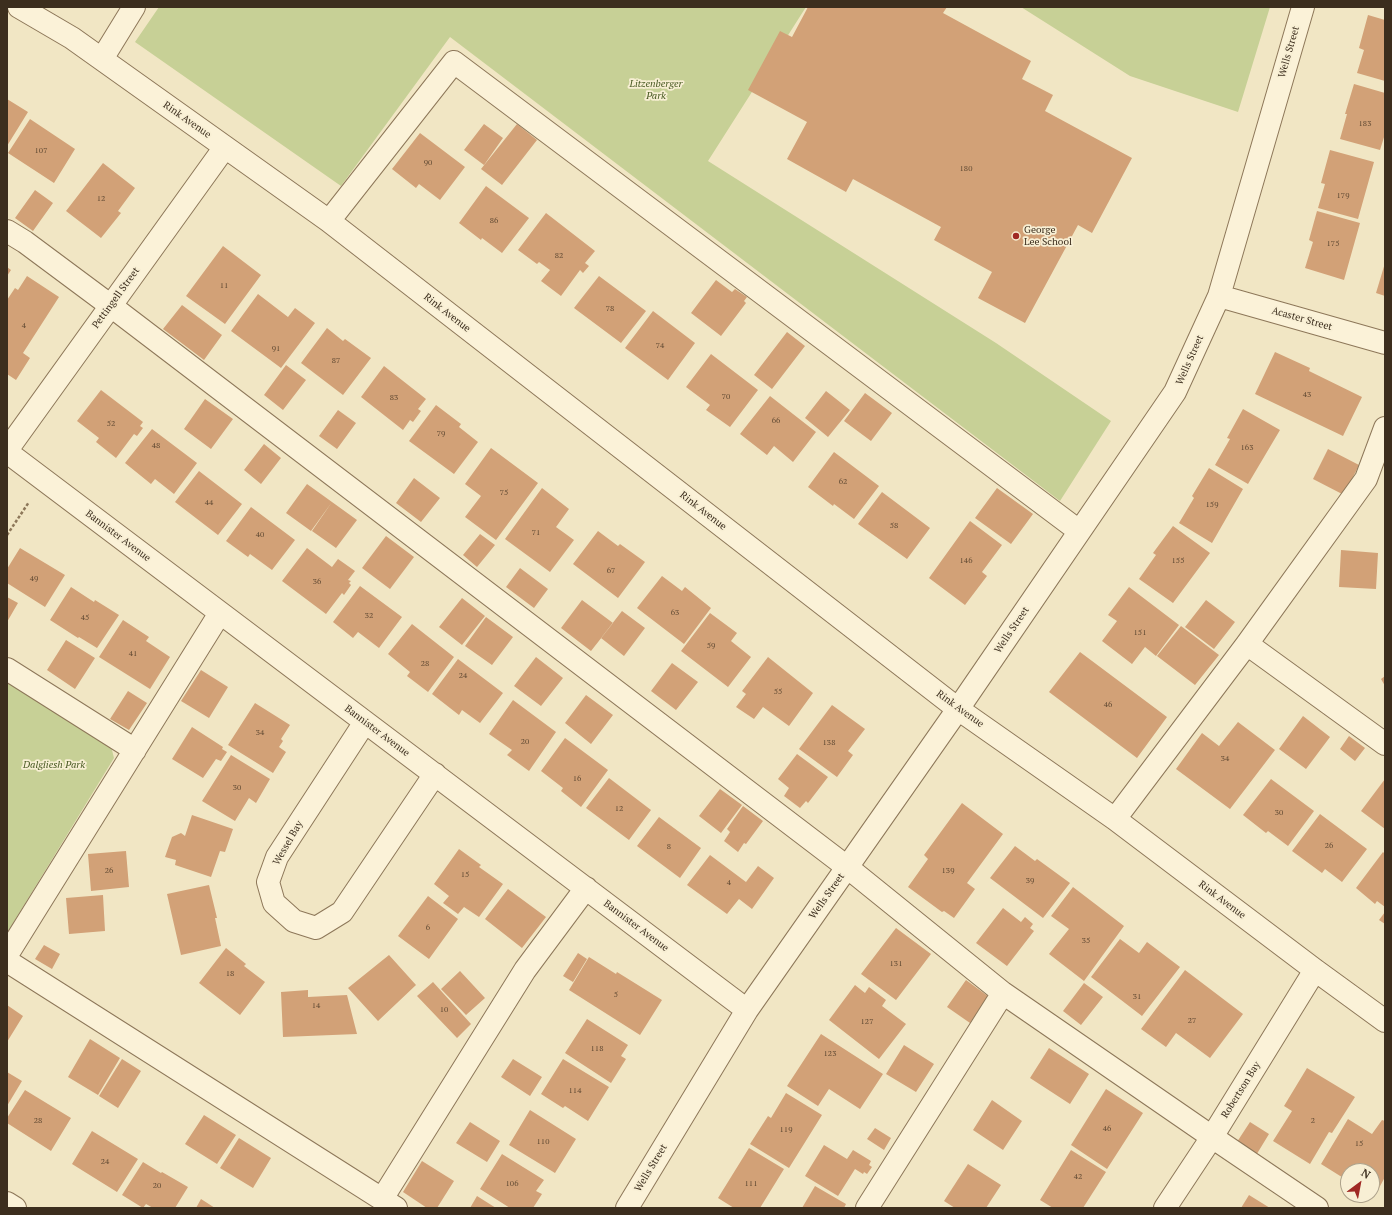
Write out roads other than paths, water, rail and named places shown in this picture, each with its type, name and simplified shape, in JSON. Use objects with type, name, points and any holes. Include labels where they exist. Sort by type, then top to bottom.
[{"type":"street","name":"Rink Avenue","points":[[19,7],[72,38],[329,221],[958,709],[1115,819],[1385,1021]]},
{"type":"street","points":[[102,59],[134,7]]},
{"type":"street","name":"Wells Street","points":[[626,1208],[748,1010],[958,709],[1175,392],[1219,296],[1302,7]]},
{"type":"street","points":[[329,221],[454,62],[1079,531]]},
{"type":"street","name":"Pettingell Street","points":[[7,451],[225,147]]},
{"type":"street","points":[[7,231],[25,242],[111,306],[847,867],[1003,993],[1317,1208]]},
{"type":"street","name":"Acaster Street","points":[[1219,296],[1385,343]]},
{"type":"street","points":[[1115,819],[1247,644],[1366,479],[1385,428]]},
{"type":"street","name":"Bannister Avenue","points":[[7,451],[748,1010]]},
{"type":"street","points":[[7,955],[220,613]]},
{"type":"street","points":[[1247,644],[1385,744]]},
{"type":"street","points":[[7,669],[134,750]]},
{"type":"street","name":"Wessel Bay","points":[[365,722],[278,857],[268,882],[274,903],[294,921],[316,928],[342,912],[435,774]]},
{"type":"street","points":[[7,961],[389,1204],[525,970],[586,888]]},
{"type":"street","name":"Robertson Bay","points":[[1165,1208],[1212,1137],[1315,970]]},
{"type":"street","points":[[867,1208],[1003,993]]},
{"type":"street","points":[[7,1202],[15,1208]]},
{"type":"place","name":"George Lee School","points":[[1016,236]]},
{"type":"park label","name":"Litzenberger Park","points":[[656,90]]},
{"type":"park label","name":"Dalgliesh Park","points":[[54,765]]}]
